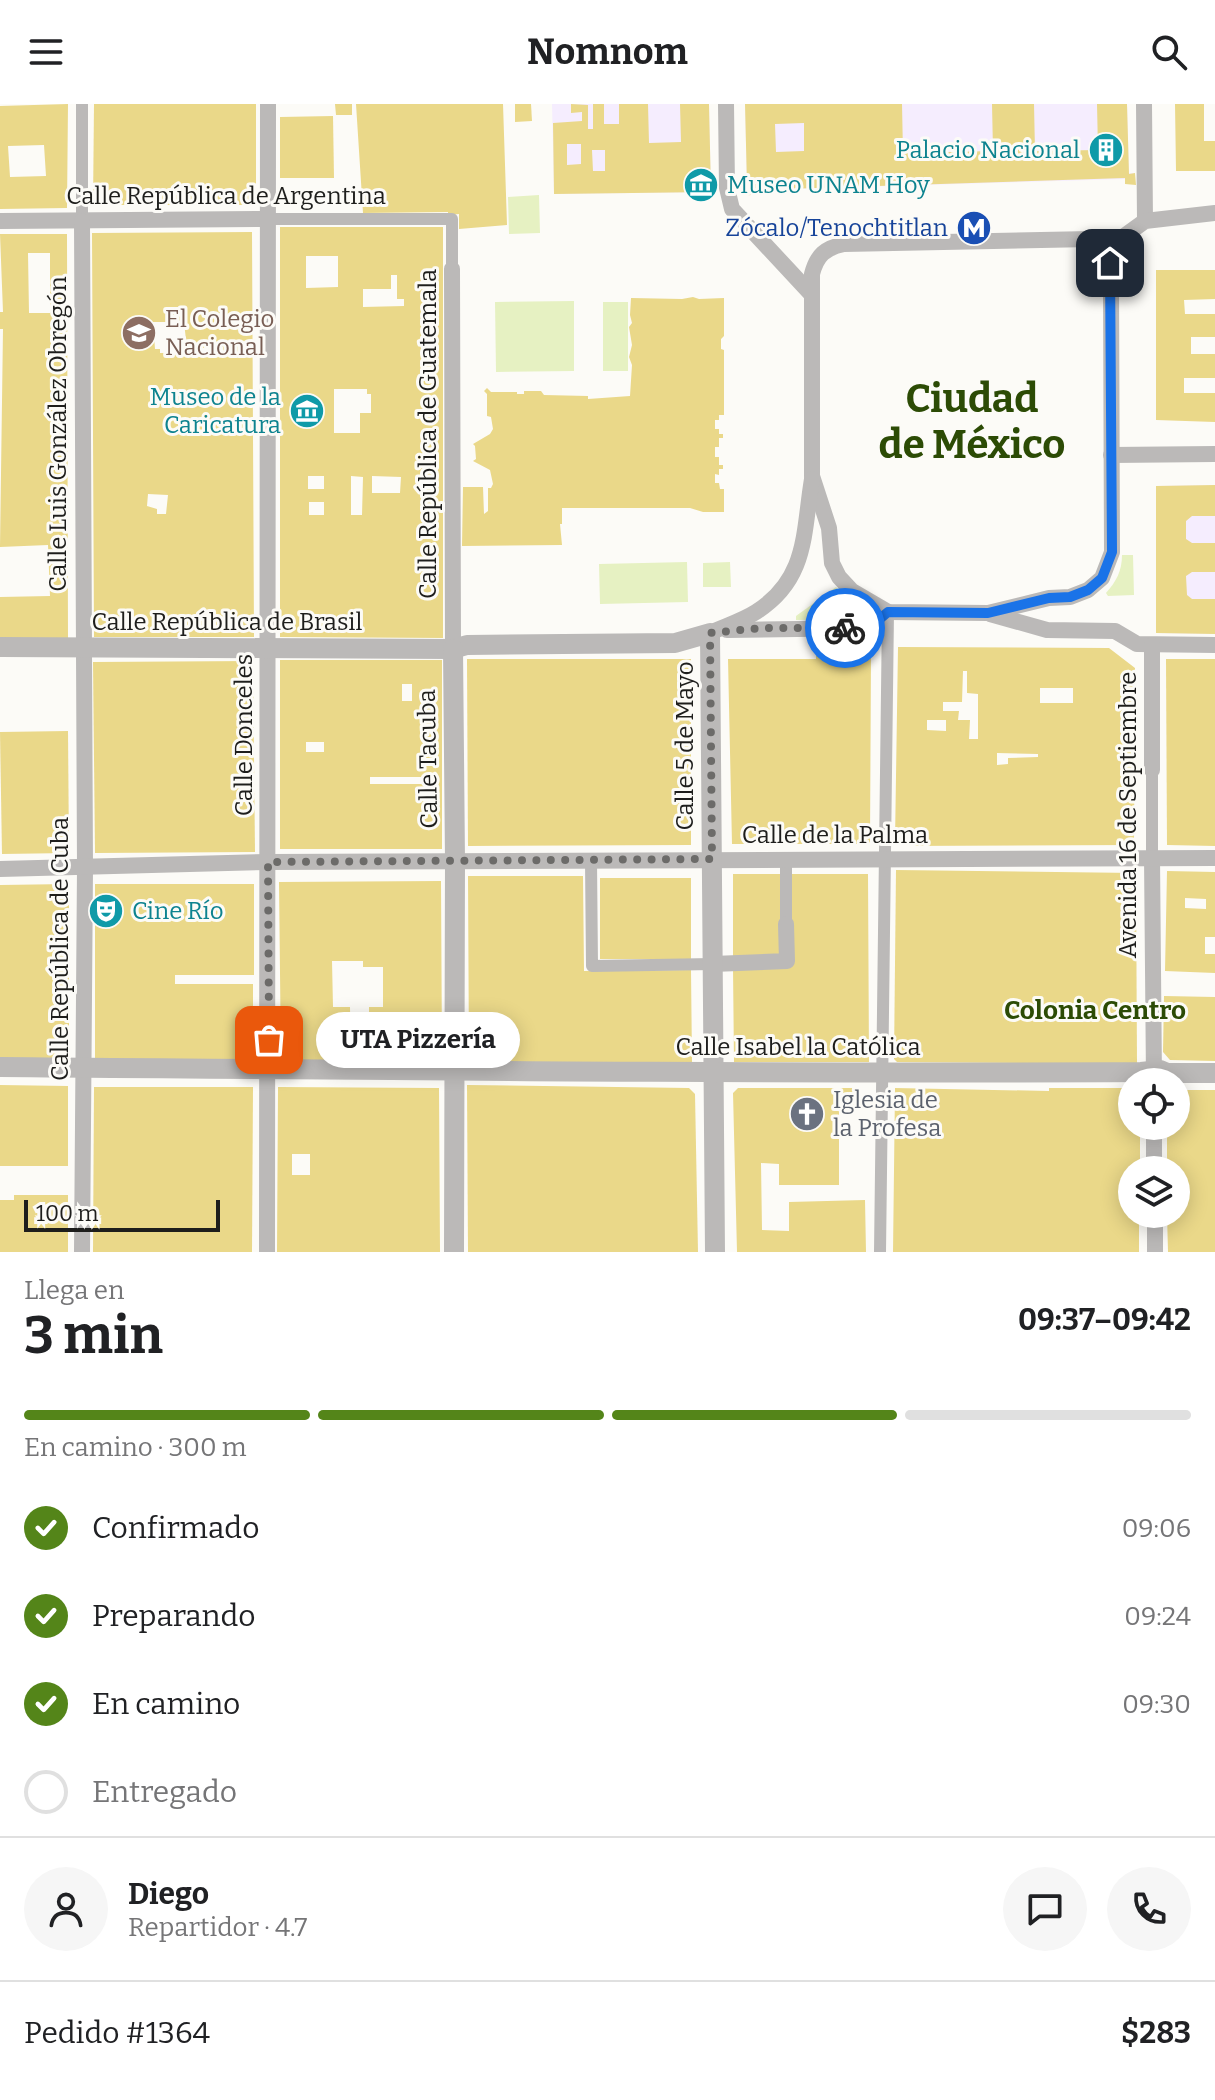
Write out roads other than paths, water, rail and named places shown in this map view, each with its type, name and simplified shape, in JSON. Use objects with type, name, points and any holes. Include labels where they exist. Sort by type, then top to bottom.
[{"type":"street","points":[[82,104],[82,221]]},
{"type":"street","name":"Calle Donceles","points":[[267,1252],[268,104]]},
{"type":"street","points":[[726,104],[727,188],[732,209],[812,295]]},
{"type":"street","points":[[1144,104],[1145,221]]},
{"type":"street","points":[[1105,250],[1145,221],[1215,213]]},
{"type":"street","name":"Calle República de Argentina","points":[[0,221],[452,219]]},
{"type":"street","name":"Calle República de Guatemala","points":[[452,219],[453,649]]},
{"type":"street","name":"Calle Luis González Obregón","points":[[82,221],[82,647]]},
{"type":"street","points":[[710,633],[753,614],[767,604],[793,577],[802,552],[812,476],[812,274],[815,261],[830,247],[844,244],[1091,239],[1105,250],[1110,263],[1111,287],[1112,552],[1102,578],[1088,590],[1070,597],[1049,598],[988,613],[888,612],[860,598],[835,570],[829,528],[812,476]]},
{"type":"street","points":[[1111,455],[1215,454]]},
{"type":"street","points":[[710,633],[761,628],[869,628],[888,612]]},
{"type":"street","points":[[880,1252],[888,612]]},
{"type":"street","points":[[988,613],[1047,630],[1115,631],[1137,644],[1215,645]]},
{"type":"street","name":"Calle República de Brasil","points":[[0,647],[453,649],[467,645],[675,643],[710,633]]},
{"type":"street","name":"Calle 5 de Mayo","points":[[710,633],[715,1252]]},
{"type":"street","name":"Avenida 16 de Septiembre","points":[[1152,645],[1154,1068]]},
{"type":"street","name":"Calle República de Cuba","points":[[82,647],[85,868],[82,1252]]},
{"type":"street","name":"Calle Tacuba","points":[[453,649],[454,1252]]},
{"type":"street","name":"Calle de la Palma","points":[[0,869],[268,862],[1215,858]]},
{"type":"street","points":[[591,861],[592,966],[787,961],[786,860]]},
{"type":"street","name":"Calle Isabel la Católica","points":[[0,1067],[455,1073],[1118,1074]]},
{"type":"street","name":"Calle Isabel la Católica","points":[[1190,1073],[1215,1073]]},
{"type":"street","points":[[1155,1228],[1155,1252]]},
{"type":"place","name":"Palacio Nacional","points":[[1106,150]]},
{"type":"place","name":"Museo UNAM Hoy","points":[[701,185]]},
{"type":"place","name":"Zócalo/Tenochtitlan","points":[[974,228]]},
{"type":"place","name":"El Colegio Nacional","points":[[139,333]]},
{"type":"place","name":"Museo de la Caricatura","points":[[307,411]]},
{"type":"place","name":"Cine Río","points":[[106,911]]},
{"type":"place","name":"UTA Pizzería","points":[[269,1040]]},
{"type":"place","name":"Iglesia de la Profesa","points":[[807,1114]]},
{"type":"district","name":"Ciudad de México","points":[[972,422]]},
{"type":"district","name":"Colonia Centro","points":[[1095,1010]]}]
